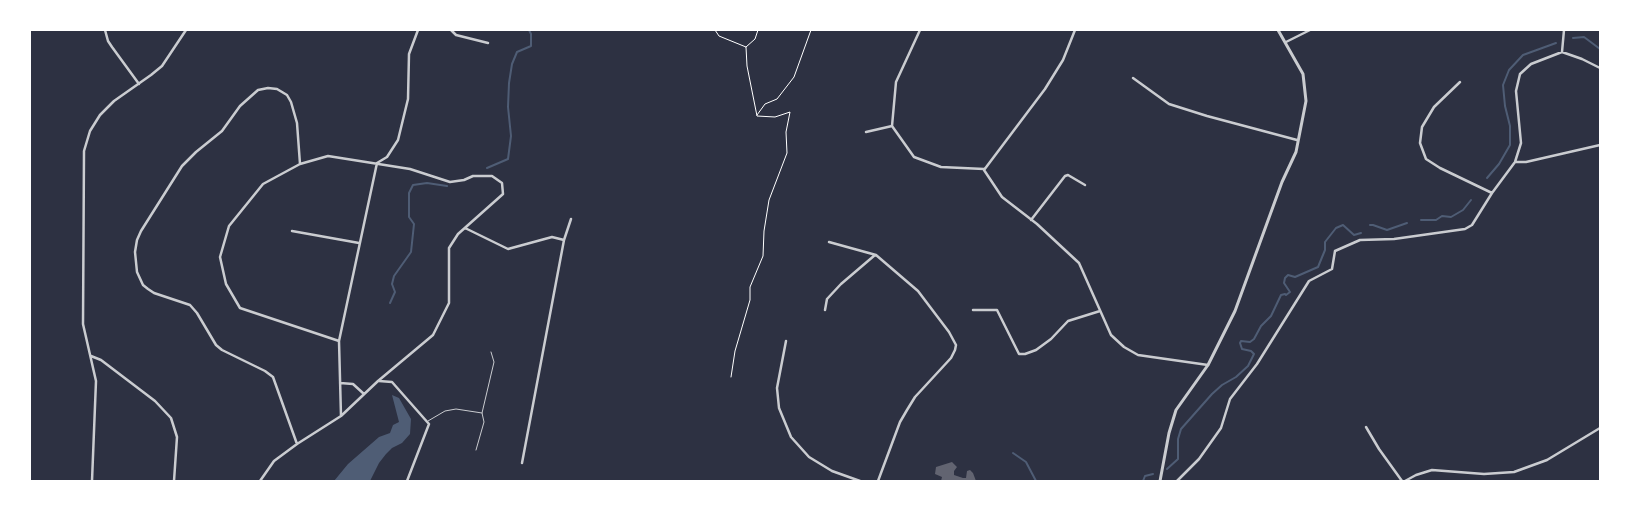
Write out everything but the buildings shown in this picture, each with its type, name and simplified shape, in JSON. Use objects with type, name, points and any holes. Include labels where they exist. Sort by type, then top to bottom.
[{"type":"street","points":[[105,30],[108,41],[139,84]]},
{"type":"street","points":[[92,481],[96,381],[84,330],[83,313],[84,151],[90,131],[100,115],[114,101],[162,66],[186,30]]},
{"type":"street","points":[[341,416],[339,340],[377,163],[386,157],[398,140],[408,99],[409,54],[418,30]]},
{"type":"street","points":[[451,30],[456,35],[488,43]]},
{"type":"street","points":[[920,30],[896,82],[892,126],[914,157],[941,167],[984,170]]},
{"type":"street","points":[[984,170],[1046,89],[1064,60],[1075,30]]},
{"type":"street","points":[[1160,481],[1169,434],[1176,410],[1208,365],[1235,312],[1282,182],[1296,152],[1306,101],[1303,74],[1278,30]]},
{"type":"street","points":[[1286,42],[1310,30]]},
{"type":"street","points":[[1562,52],[1564,30]]},
{"type":"street","points":[[1177,481],[1199,459],[1221,428],[1230,400],[1257,364],[1309,281],[1332,269],[1335,251],[1360,240],[1394,238],[1465,229],[1472,225],[1492,192],[1515,162],[1521,142],[1516,92],[1520,74],[1531,64],[1562,52],[1600,68]]},
{"type":"street","points":[[1134,78],[1169,104],[1297,140]]},
{"type":"street","points":[[1460,82],[1434,107],[1422,127],[1420,143],[1426,158],[1440,168],[1492,192]]},
{"type":"street","points":[[297,444],[273,377],[216,345],[197,313],[190,306],[154,293],[143,285],[137,272],[135,252],[141,231],[182,166],[222,131],[240,106],[258,90],[276,89],[287,95],[291,102],[298,123],[300,164]]},
{"type":"street","points":[[866,132],[892,126]]},
{"type":"street","points":[[1515,162],[1526,162],[1600,145]]},
{"type":"street","points":[[260,481],[274,461],[341,416],[378,381],[433,335],[449,303],[449,248],[458,234],[503,194],[502,183],[492,176],[473,176],[464,180],[450,182],[410,169],[328,156],[300,164],[263,184],[229,226],[220,257],[226,284],[240,308],[339,340]]},
{"type":"street","points":[[984,170],[1002,197],[1079,263],[1111,335],[1124,347],[1138,355],[1208,365]]},
{"type":"street","points":[[1031,220],[1065,176],[1068,175],[1085,185]]},
{"type":"street","points":[[522,463],[564,240],[571,219]]},
{"type":"street","points":[[465,228],[508,249],[552,237],[564,240]]},
{"type":"street","points":[[292,231],[359,243]]},
{"type":"street","points":[[829,242],[876,255],[918,291],[949,332],[956,345],[951,358],[915,397],[900,422],[878,481]]},
{"type":"street","points":[[825,310],[827,298],[876,255]]},
{"type":"street","points":[[973,310],[997,310],[1018,354],[1025,354],[1036,350],[1051,339],[1068,321],[1101,311]]},
{"type":"street","points":[[786,341],[777,388],[779,408],[791,437],[809,457],[832,471],[860,481]]},
{"type":"street","points":[[91,356],[101,360],[155,401],[171,418],[177,436],[174,481]]},
{"type":"street","points":[[378,381],[392,382],[429,424],[407,481]]},
{"type":"street","points":[[340,383],[353,384],[364,394]]},
{"type":"street","points":[[1366,427],[1379,449],[1403,481],[1416,474],[1432,470],[1484,474],[1514,472],[1547,460],[1600,428]]},
{"type":"lane","points":[[476,450],[484,422],[482,414],[494,362],[491,352]]},
{"type":"lane","points":[[427,422],[438,414],[456,408],[482,414]]},
{"type":"path","points":[[714,30],[719,36],[746,47]]},
{"type":"path","points":[[746,47],[755,39],[758,30]]},
{"type":"path","points":[[757,116],[765,104],[778,99],[794,77],[811,30]]},
{"type":"path","points":[[746,47],[747,66],[757,116]]},
{"type":"path","points":[[731,377],[735,351],[750,300],[750,287],[763,256],[764,231],[769,200],[787,153],[786,132],[790,112],[775,117],[757,116]]},
{"type":"water","points":[[392,395],[399,398],[411,419],[410,434],[402,443],[392,448],[386,454],[370,481],[334,481],[348,464],[379,437],[390,433],[393,425],[399,422]]},
{"type":"waterway","points":[[487,168],[508,159],[511,136],[508,107],[509,83],[512,64],[517,52],[531,46],[529,30]]},
{"type":"waterway","points":[[1573,38],[1584,37],[1600,49]]},
{"type":"waterway","points":[[1487,178],[1499,164],[1510,145],[1510,126],[1505,106],[1503,85],[1509,70],[1523,55],[1556,43]]},
{"type":"waterway","points":[[390,303],[395,292],[392,284],[394,276],[411,252],[414,224],[409,217],[409,193],[413,185],[427,183],[447,186]]},
{"type":"waterway","points":[[1421,220],[1436,220],[1442,216],[1451,217],[1463,210],[1471,200]]},
{"type":"waterway","points":[[1370,225],[1387,230],[1407,223]]},
{"type":"waterway","points":[[1167,469],[1178,459],[1178,439],[1181,429],[1212,394],[1248,366],[1254,354],[1251,351],[1242,349],[1240,343],[1241,341],[1250,342],[1254,339],[1261,326],[1271,316],[1281,295],[1286,295],[1290,292],[1284,283],[1285,278],[1288,275],[1295,277],[1318,267],[1325,250],[1325,242],[1336,228],[1343,225],[1354,235],[1361,233]]},
{"type":"waterway","points":[[1013,453],[1026,462],[1036,481]]},
{"type":"waterway","points":[[1143,481],[1145,476],[1153,474]]}]
